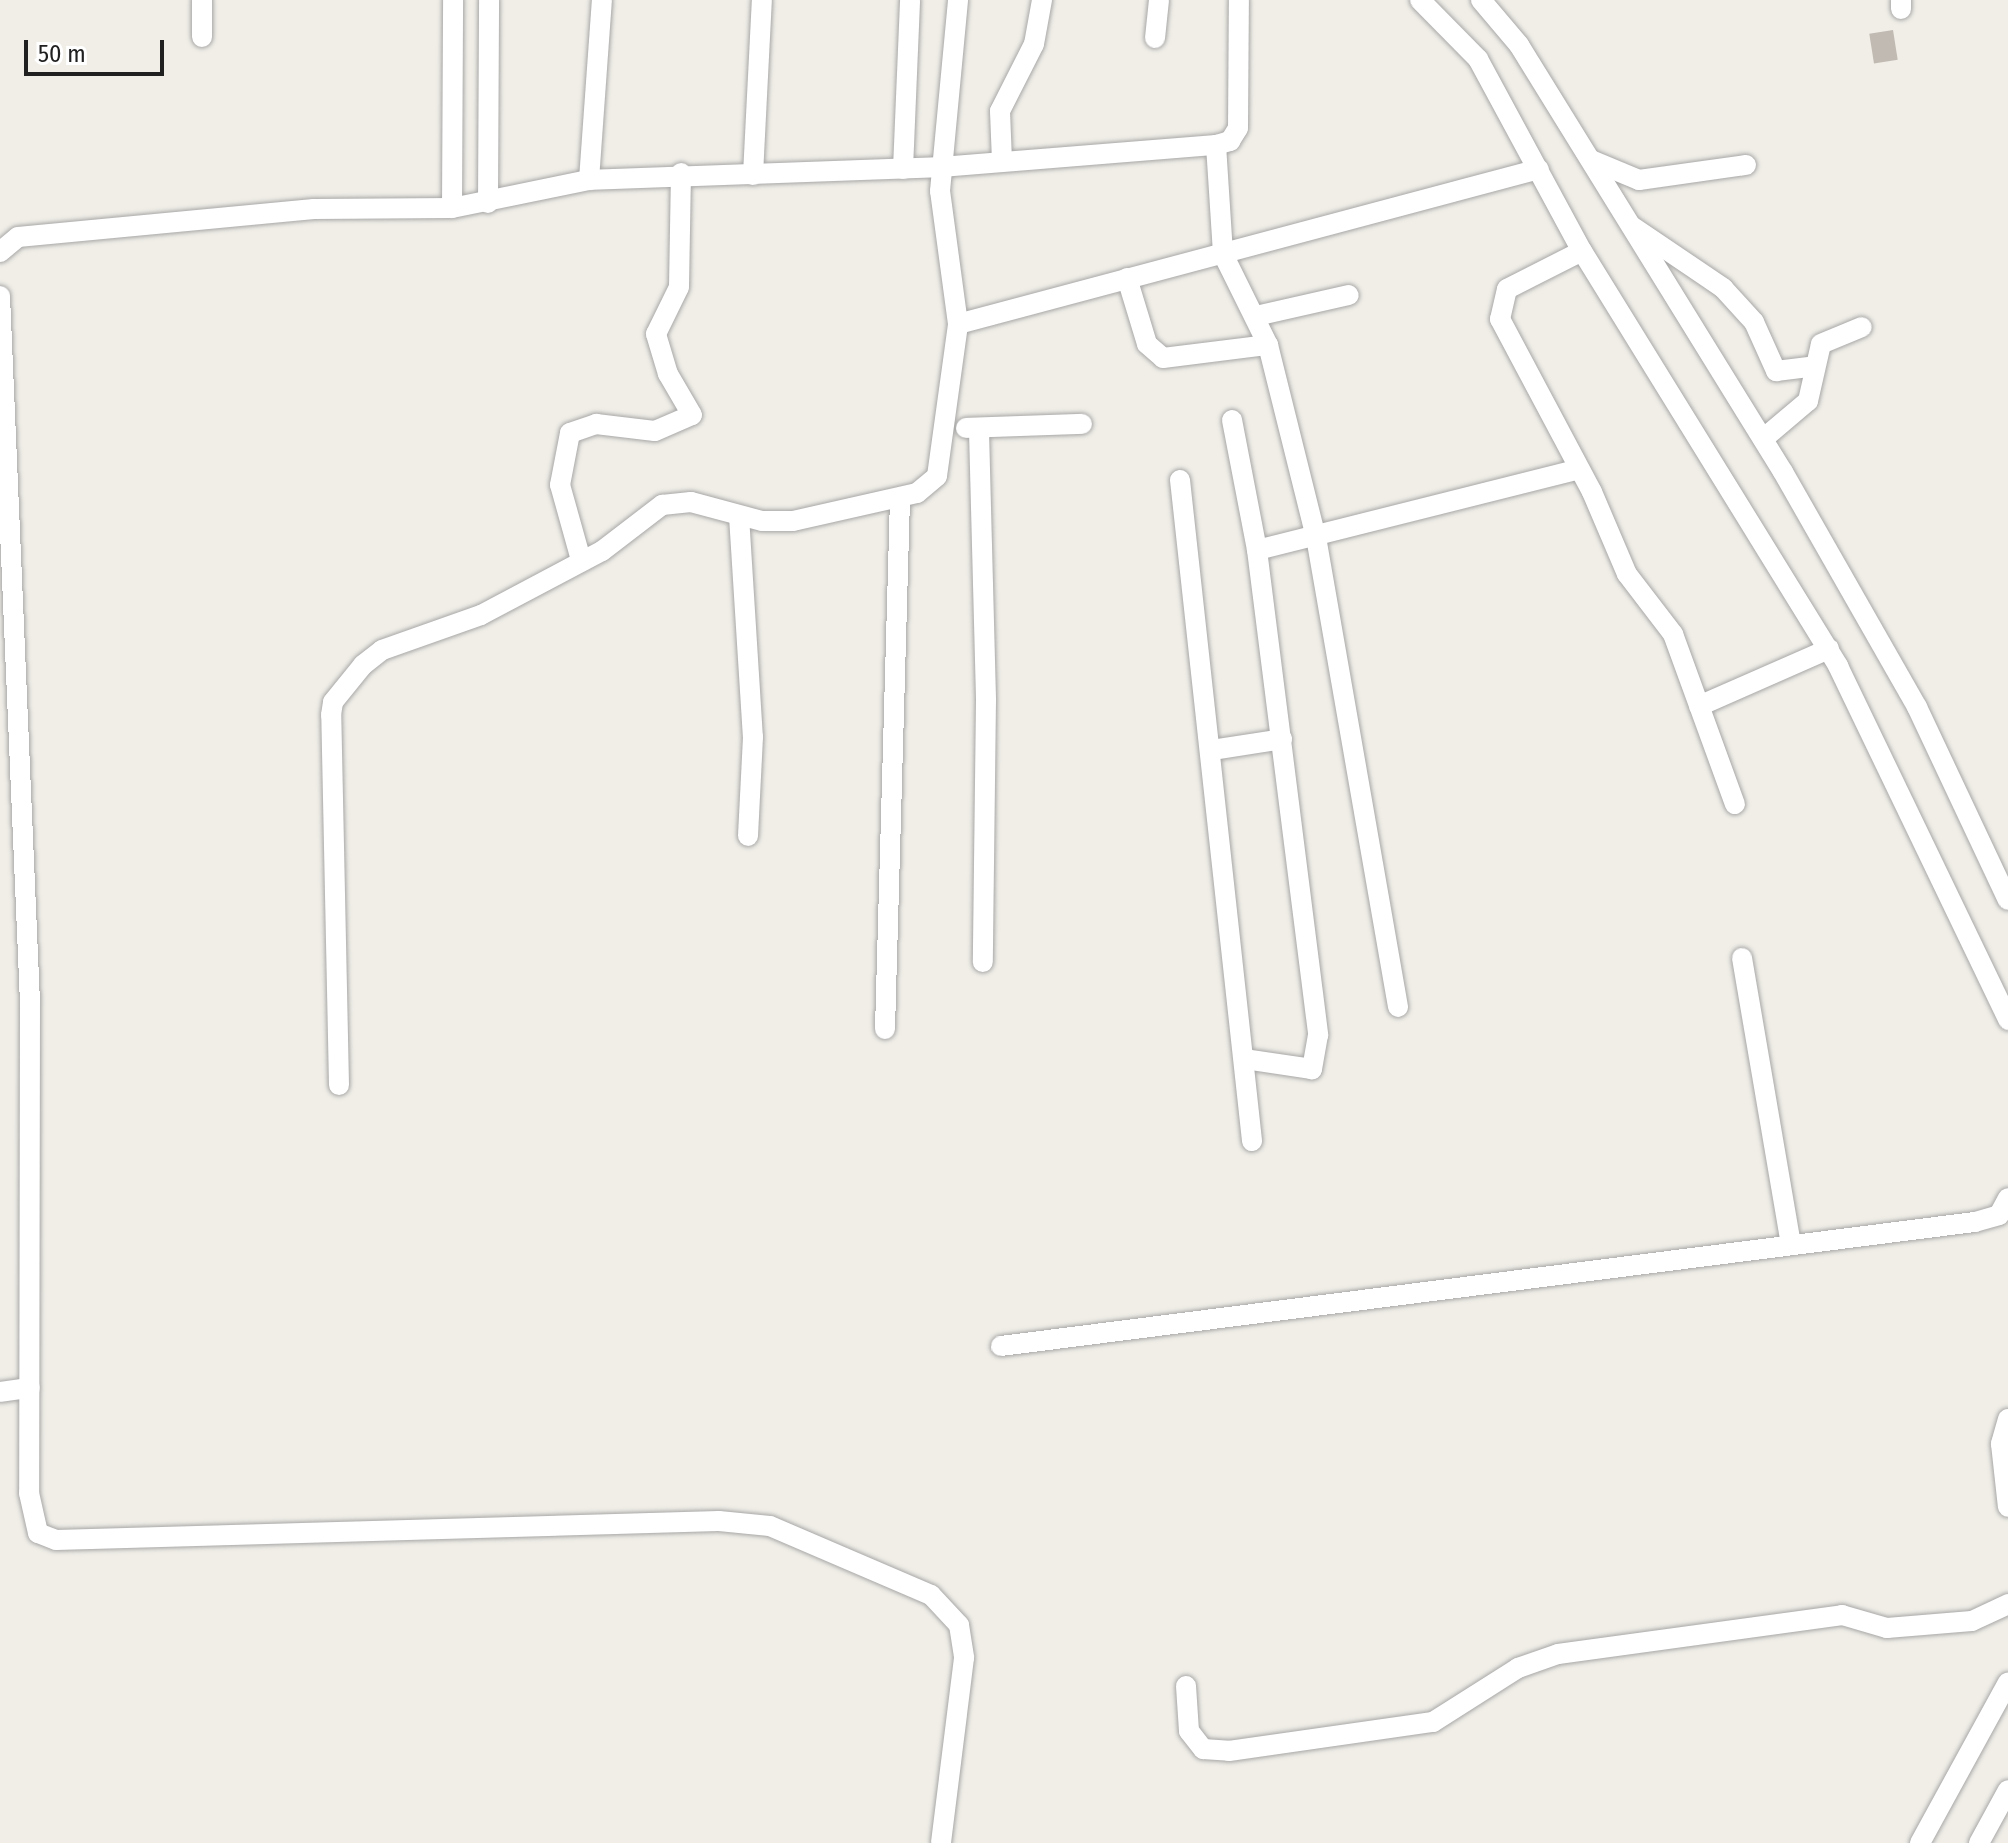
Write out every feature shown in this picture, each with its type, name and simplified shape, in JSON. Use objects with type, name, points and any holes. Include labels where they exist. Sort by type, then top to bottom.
[{"type":"street","points":[[202,0],[202,37]]},
{"type":"street","points":[[452,208],[453,0]]},
{"type":"street","points":[[488,203],[489,0]]},
{"type":"street","points":[[589,180],[602,0]]},
{"type":"street","points":[[753,175],[762,0]]},
{"type":"street","points":[[903,169],[910,0]]},
{"type":"street","points":[[339,1085],[333,702],[382,650],[481,615],[581,560],[662,505],[691,502],[739,516],[793,521],[900,498],[937,476],[949,425],[958,324],[941,167],[958,0]]},
{"type":"street","points":[[1002,161],[1000,111],[1034,44],[1042,0]]},
{"type":"street","points":[[1155,38],[1159,0]]},
{"type":"street","points":[[0,252],[18,237],[314,209],[452,208],[589,180],[681,173],[753,175],[941,167],[1216,145],[1230,141],[1238,128],[1239,0]]},
{"type":"street","points":[[1420,0],[1478,59],[1582,251],[1829,649],[2008,1020]]},
{"type":"street","points":[[1481,0],[1519,45],[1763,439],[1917,707],[2008,900]]},
{"type":"street","points":[[1216,145],[1223,254],[1268,345],[1316,537],[1398,1007]]},
{"type":"street","points":[[1590,159],[1639,180],[1746,165]]},
{"type":"street","points":[[958,324],[1539,169]]},
{"type":"street","points":[[581,560],[560,485],[570,433],[596,424],[655,431],[692,415],[668,374],[656,334],[679,287],[681,173]]},
{"type":"street","points":[[1630,225],[1723,288],[1754,322],[1776,371],[1815,366]]},
{"type":"street","points":[[1582,251],[1507,289],[1500,319],[1579,469],[1627,574],[1673,634],[1735,804]]},
{"type":"street","points":[[1127,278],[1147,344],[1163,358],[1268,345]]},
{"type":"street","points":[[1256,316],[1349,295]]},
{"type":"street","points":[[0,296],[30,1002],[31,1515],[42,1537],[751,1523],[931,1595],[951,1612],[964,1644],[941,1843]]},
{"type":"street","points":[[1763,439],[1808,401],[1824,341],[1862,327]]},
{"type":"street","points":[[1232,420],[1257,550],[1319,1057],[1305,1070],[1244,1059]]},
{"type":"street","points":[[949,425],[979,431],[1082,424]]},
{"type":"street","points":[[979,431],[986,700],[983,962]]},
{"type":"street","points":[[1257,550],[1579,469]]},
{"type":"street","points":[[1180,480],[1212,750],[1252,1141]]},
{"type":"street","points":[[885,1029],[900,498]]},
{"type":"street","points":[[739,516],[753,737],[748,836]]},
{"type":"street","points":[[1699,706],[1829,649]]},
{"type":"street","points":[[1212,750],[1282,739]]},
{"type":"street","points":[[1742,958],[1791,1245]]},
{"type":"street","points":[[1001,1346],[1989,1219],[2008,1198]]},
{"type":"street","points":[[0,1392],[30,1388]]},
{"type":"street","points":[[2008,1419],[2001,1444],[2008,1507]]},
{"type":"street","points":[[1186,1686],[1189,1731],[1203,1749],[1229,1751],[1433,1722],[1518,1668],[1558,1654],[1842,1615],[1887,1628],[1972,1621],[2008,1604]]},
{"type":"street","points":[[1899,1843],[1921,1841],[2008,1682]]},
{"type":"street","points":[[1979,1843],[2008,1790]]},
{"type":"building","points":[[1893,30],[1898,60],[1874,63],[1869,34]]}]
